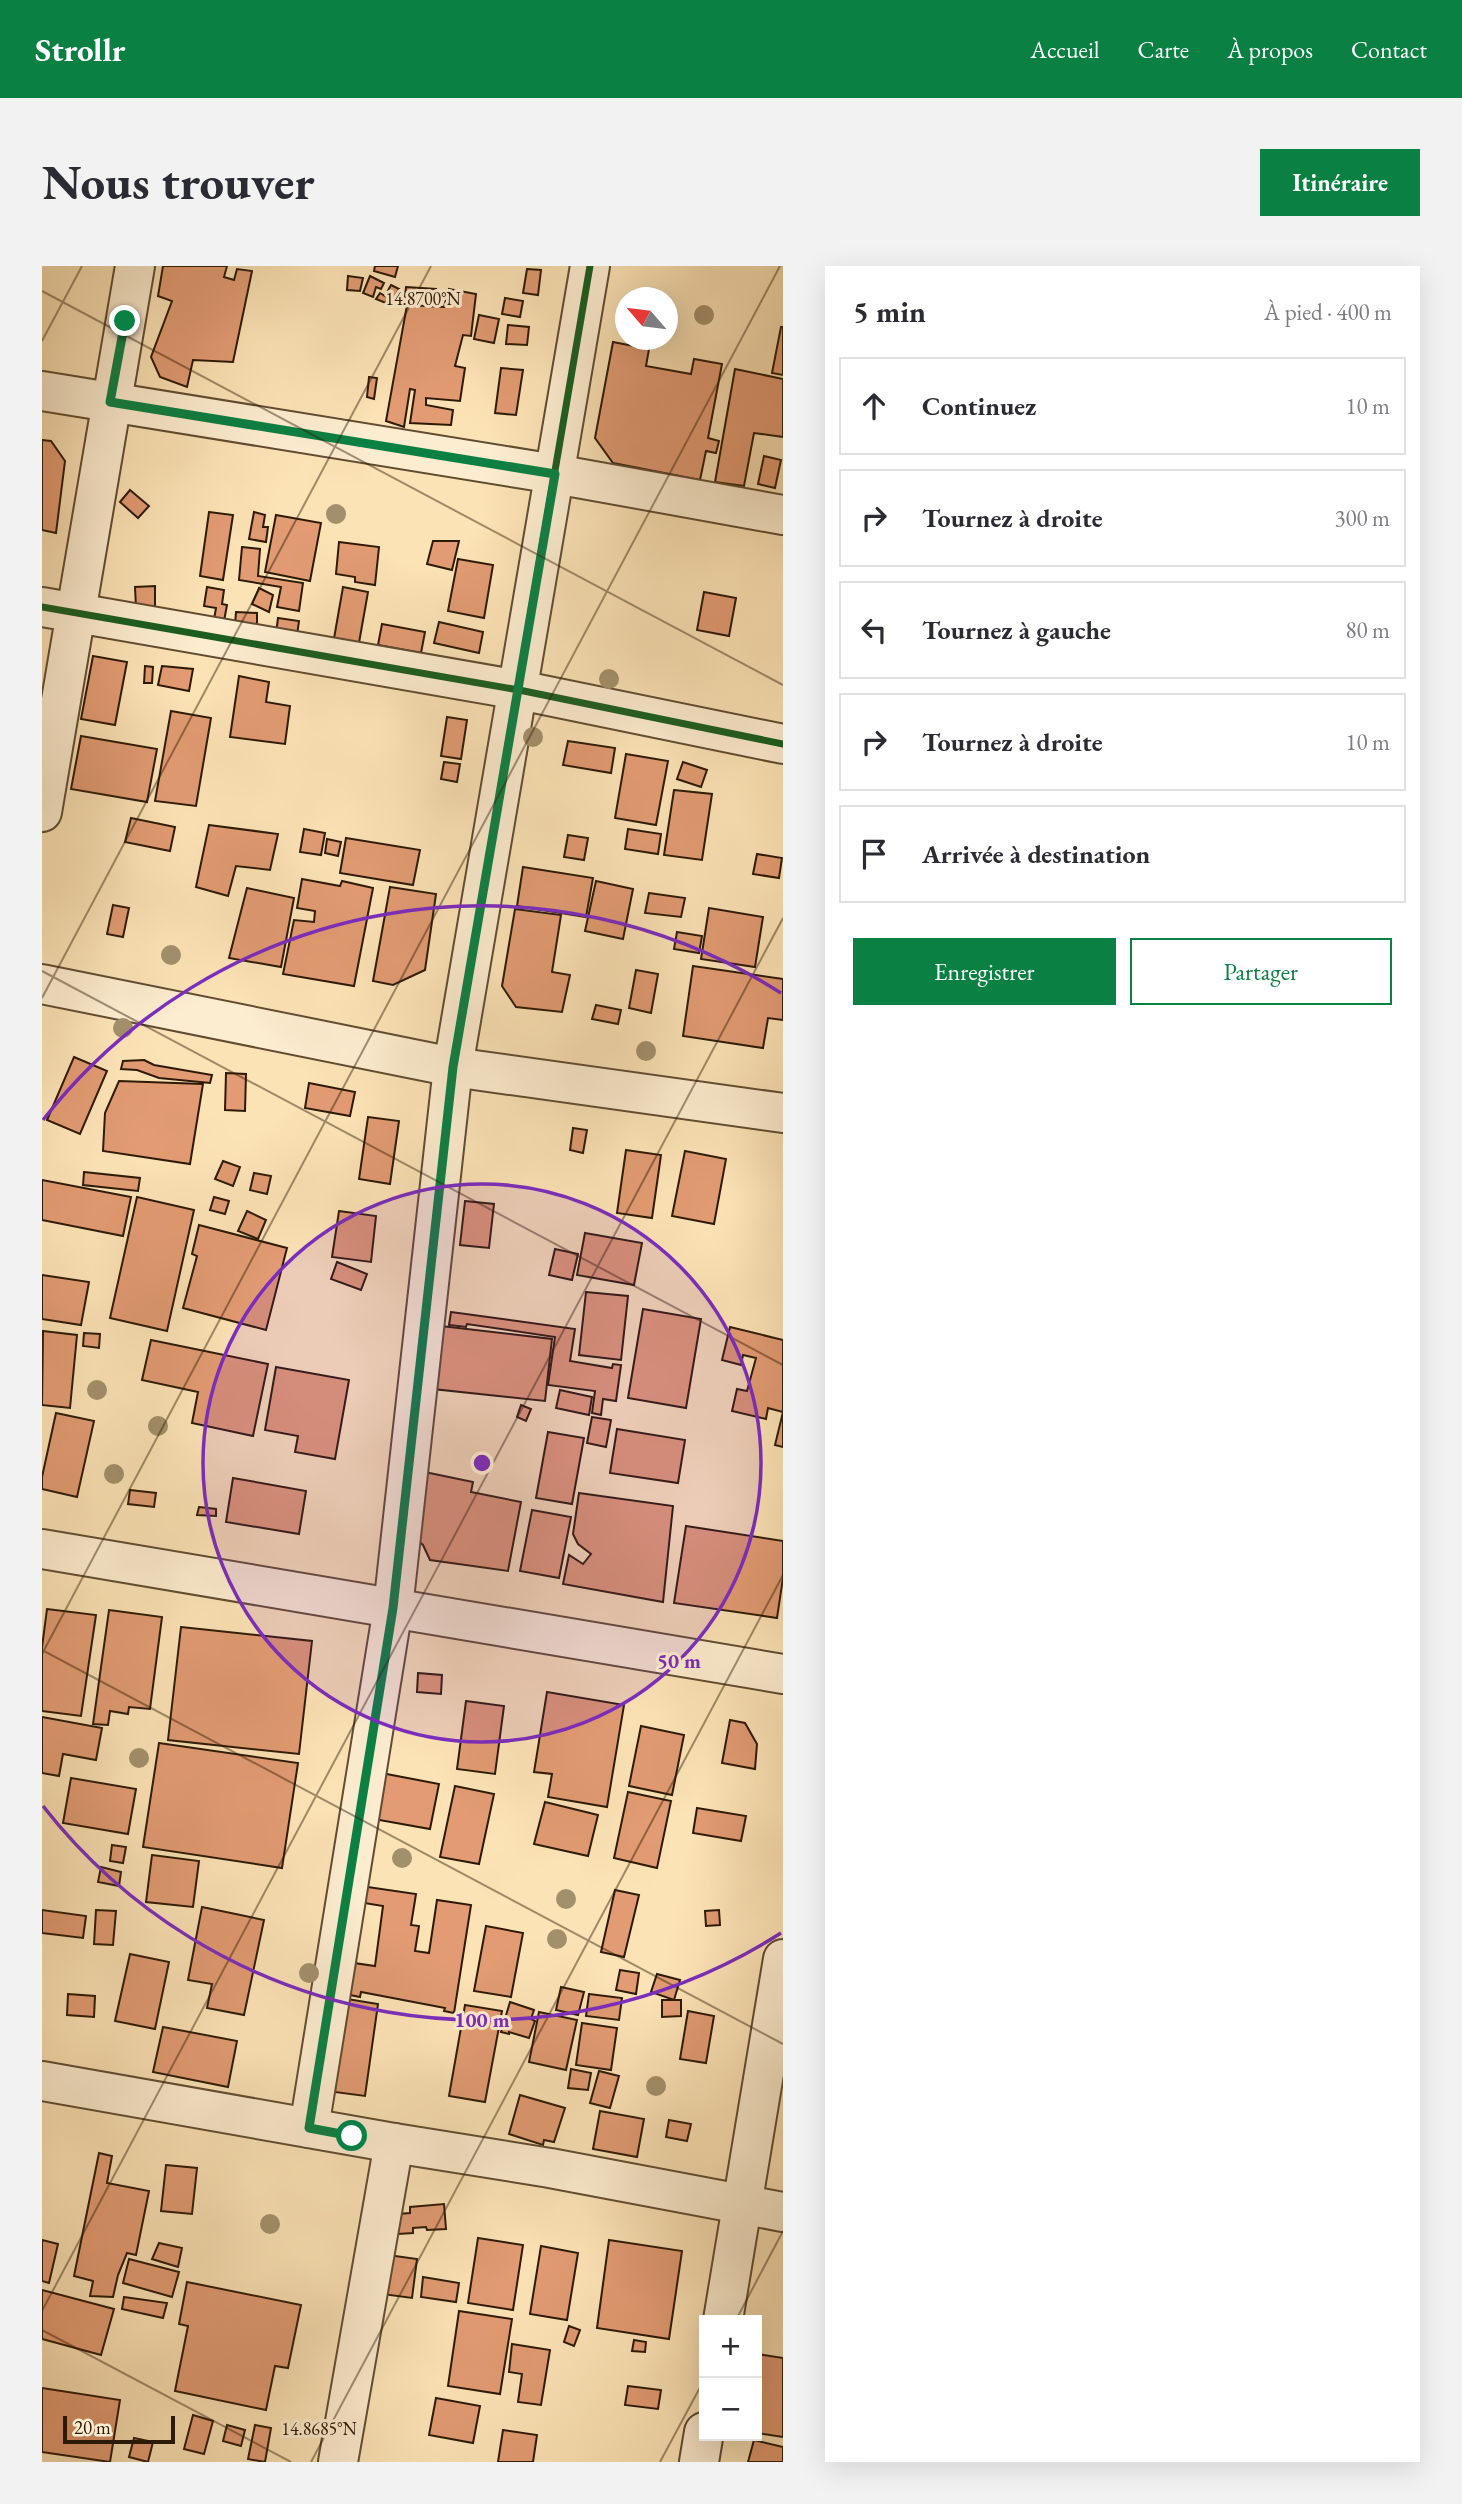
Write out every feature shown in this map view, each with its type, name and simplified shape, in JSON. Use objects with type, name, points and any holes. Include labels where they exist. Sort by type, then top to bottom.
[{"type":"street","points":[[42,812],[59,610],[110,402],[135,266]]},
{"type":"street","points":[[309,2128],[393,1608],[453,1067],[590,266]]},
{"type":"street","points":[[42,391],[555,474],[783,515]]},
{"type":"street","points":[[59,610],[519,690],[783,744]]},
{"type":"street","points":[[42,984],[453,1067],[783,1113]]},
{"type":"street","points":[[42,1549],[783,1674]]},
{"type":"street","points":[[724,2315],[783,1959]]},
{"type":"street","points":[[42,2081],[550,2168],[783,2212]]},
{"type":"street","points":[[338,2462],[394,2143]]},
{"type":"street","points":[[699,2462],[702,2441]]},
{"type":"building","points":[[163,266],[227,266],[224,277],[234,280],[237,269],[252,271],[233,362],[193,360],[187,387],[160,377],[151,357],[172,301],[158,296]]},
{"type":"building","points":[[375,266],[398,266],[395,277],[374,271]]},
{"type":"building","points":[[527,269],[541,270],[538,295],[523,293]]},
{"type":"building","points":[[348,276],[363,278],[360,291],[347,290]]},
{"type":"building","points":[[370,276],[384,283],[381,289],[376,287],[373,297],[363,293]]},
{"type":"building","points":[[391,285],[399,289],[391,305],[376,299],[380,293],[385,296]]},
{"type":"building","points":[[406,287],[436,289],[435,298],[405,297]]},
{"type":"building","points":[[449,289],[476,294],[471,336],[463,335],[455,366],[465,368],[460,401],[426,398],[426,405],[453,410],[451,425],[410,423],[415,390],[410,389],[404,427],[386,421],[407,305],[444,307]]},
{"type":"building","points":[[505,298],[523,301],[520,317],[502,314]]},
{"type":"building","points":[[479,315],[499,319],[494,343],[474,339]]},
{"type":"building","points":[[508,325],[529,327],[527,345],[506,344]]},
{"type":"building","points":[[783,327],[783,375],[772,373]]},
{"type":"building","points":[[613,342],[615,350],[649,350],[646,366],[691,374],[694,359],[722,364],[708,438],[719,441],[716,453],[706,451],[700,480],[613,463],[595,438]]},
{"type":"building","points":[[501,368],[523,370],[516,415],[495,413]]},
{"type":"building","points":[[735,369],[783,379],[783,437],[754,433],[744,486],[715,482]]},
{"type":"building","points":[[369,377],[377,378],[374,399],[367,397]]},
{"type":"building","points":[[42,440],[51,441],[65,461],[56,533],[42,530]]},
{"type":"building","points":[[764,456],[781,460],[775,488],[758,484]]},
{"type":"building","points":[[130,490],[149,506],[138,518],[120,502]]},
{"type":"building","points":[[209,512],[233,515],[223,580],[200,576]]},
{"type":"building","points":[[254,512],[265,515],[263,527],[268,527],[266,542],[249,539]]},
{"type":"building","points":[[276,515],[321,523],[310,581],[265,572]]},
{"type":"building","points":[[433,541],[459,541],[452,570],[427,564]]},
{"type":"building","points":[[339,542],[379,547],[375,585],[355,582],[355,577],[336,574]]},
{"type":"building","points":[[242,547],[260,549],[258,576],[303,583],[299,611],[277,607],[281,587],[239,580]]},
{"type":"building","points":[[458,559],[493,565],[484,618],[448,611]]},
{"type":"building","points":[[155,586],[155,607],[136,608],[135,587]]},
{"type":"building","points":[[207,587],[224,590],[222,604],[227,605],[224,621],[214,619],[216,608],[204,606]]},
{"type":"building","points":[[343,587],[368,592],[357,654],[332,650]]},
{"type":"building","points":[[259,588],[273,595],[269,612],[252,604]]},
{"type":"building","points":[[704,592],[736,598],[729,636],[697,630]]},
{"type":"building","points":[[236,612],[257,613],[257,626],[235,624]]},
{"type":"building","points":[[278,618],[299,621],[297,635],[276,633]]},
{"type":"building","points":[[439,622],[483,632],[479,653],[434,643]]},
{"type":"building","points":[[382,624],[425,632],[421,653],[378,645]]},
{"type":"building","points":[[93,656],[127,662],[115,725],[81,719]]},
{"type":"building","points":[[145,666],[153,667],[152,683],[144,683]]},
{"type":"building","points":[[162,666],[193,669],[189,691],[158,685]]},
{"type":"building","points":[[239,676],[269,682],[266,702],[290,706],[285,744],[230,737]]},
{"type":"building","points":[[171,711],[211,718],[196,806],[155,801]]},
{"type":"building","points":[[447,717],[467,720],[461,759],[441,756]]},
{"type":"building","points":[[81,736],[157,749],[147,802],[71,789]]},
{"type":"building","points":[[568,741],[615,748],[611,773],[563,765]]},
{"type":"building","points":[[626,754],[668,761],[656,825],[615,818]]},
{"type":"building","points":[[444,762],[460,764],[457,782],[441,779]]},
{"type":"building","points":[[683,762],[707,770],[701,787],[677,779]]},
{"type":"building","points":[[674,790],[712,794],[702,860],[664,855]]},
{"type":"building","points":[[131,818],[175,827],[170,851],[125,842]]},
{"type":"building","points":[[209,825],[278,834],[270,870],[236,866],[228,896],[196,887]]},
{"type":"building","points":[[304,829],[325,833],[321,855],[300,852]]},
{"type":"building","points":[[628,829],[661,834],[658,854],[625,849]]},
{"type":"building","points":[[568,835],[588,838],[584,860],[564,857]]},
{"type":"building","points":[[346,838],[420,850],[413,885],[340,873]]},
{"type":"building","points":[[327,839],[341,842],[338,856],[325,853]]},
{"type":"building","points":[[757,854],[782,858],[779,878],[753,874]]},
{"type":"building","points":[[523,867],[593,878],[586,917],[517,906]]},
{"type":"building","points":[[302,879],[340,886],[342,881],[373,888],[354,986],[283,974],[294,920],[314,922],[315,911],[297,908]]},
{"type":"building","points":[[596,881],[633,889],[623,939],[585,931]]},
{"type":"building","points":[[390,887],[436,894],[425,970],[393,985],[373,981]]},
{"type":"building","points":[[247,888],[294,898],[281,967],[229,958]]},
{"type":"building","points":[[649,893],[685,898],[681,917],[645,913]]},
{"type":"building","points":[[113,905],[129,908],[123,937],[107,934]]},
{"type":"building","points":[[709,908],[763,917],[755,967],[701,959]]},
{"type":"building","points":[[515,909],[561,915],[552,972],[570,975],[562,1012],[516,1007],[502,986]]},
{"type":"building","points":[[677,932],[702,936],[699,953],[674,949]]},
{"type":"building","points":[[693,966],[783,979],[783,1020],[768,1018],[763,1048],[683,1036]]},
{"type":"building","points":[[636,970],[658,974],[651,1013],[629,1008]]},
{"type":"building","points":[[596,1005],[621,1010],[618,1024],[592,1019]]},
{"type":"building","points":[[74,1057],[107,1071],[80,1134],[47,1120]]},
{"type":"building","points":[[144,1060],[154,1065],[212,1075],[210,1083],[159,1078],[137,1070],[121,1069],[123,1061]]},
{"type":"building","points":[[226,1073],[246,1074],[245,1111],[225,1110]]},
{"type":"building","points":[[119,1081],[203,1084],[190,1164],[103,1151],[105,1113]]},
{"type":"building","points":[[309,1083],[355,1092],[350,1116],[305,1108]]},
{"type":"building","points":[[368,1117],[399,1121],[390,1184],[359,1179]]},
{"type":"building","points":[[573,1128],[587,1130],[583,1153],[570,1150]]},
{"type":"building","points":[[626,1150],[661,1155],[652,1218],[617,1213]]},
{"type":"building","points":[[685,1151],[726,1159],[714,1224],[672,1216]]},
{"type":"building","points":[[223,1161],[240,1167],[233,1186],[215,1179]]},
{"type":"building","points":[[84,1172],[140,1178],[138,1191],[83,1185]]},
{"type":"building","points":[[254,1173],[271,1176],[267,1194],[250,1190]]},
{"type":"building","points":[[42,1180],[131,1197],[123,1236],[42,1220]]},
{"type":"building","points":[[137,1197],[194,1210],[167,1331],[110,1318]]},
{"type":"building","points":[[214,1197],[229,1201],[225,1214],[210,1210]]},
{"type":"building","points":[[465,1201],[494,1204],[489,1248],[460,1245]]},
{"type":"building","points":[[247,1211],[266,1220],[258,1239],[238,1231]]},
{"type":"building","points":[[339,1211],[376,1216],[371,1262],[332,1257]]},
{"type":"building","points":[[199,1225],[287,1248],[266,1330],[183,1308],[197,1256],[192,1254]]},
{"type":"building","points":[[585,1233],[642,1243],[634,1285],[577,1275]]},
{"type":"building","points":[[555,1249],[578,1254],[572,1280],[549,1275]]},
{"type":"building","points":[[337,1262],[367,1274],[361,1290],[331,1279]]},
{"type":"building","points":[[42,1275],[89,1282],[81,1325],[42,1319]]},
{"type":"building","points":[[586,1292],[628,1296],[621,1360],[579,1355]]},
{"type":"building","points":[[643,1309],[701,1319],[686,1408],[628,1398]]},
{"type":"building","points":[[451,1312],[575,1329],[570,1361],[612,1368],[613,1364],[621,1365],[616,1401],[603,1399],[601,1415],[592,1413],[595,1391],[548,1385],[555,1337],[467,1324],[466,1327],[449,1325]]},
{"type":"building","points":[[441,1326],[552,1339],[545,1401],[433,1389]]},
{"type":"building","points":[[730,1327],[783,1340],[783,1412],[768,1408],[766,1419],[732,1411],[737,1389],[747,1391],[756,1358],[743,1355],[741,1365],[722,1360]]},
{"type":"building","points":[[43,1331],[77,1335],[70,1408],[42,1405]]},
{"type":"building","points":[[84,1333],[100,1334],[99,1348],[83,1346]]},
{"type":"building","points":[[151,1340],[268,1364],[253,1436],[192,1423],[198,1392],[142,1380]]},
{"type":"building","points":[[276,1367],[349,1380],[335,1459],[295,1452],[298,1436],[265,1430]]},
{"type":"building","points":[[560,1390],[592,1397],[589,1415],[556,1408]]},
{"type":"building","points":[[521,1405],[531,1409],[526,1421],[517,1417]]},
{"type":"building","points":[[783,1412],[783,1447],[775,1445]]},
{"type":"building","points":[[56,1413],[94,1421],[77,1497],[42,1489],[42,1477]]},
{"type":"building","points":[[592,1417],[611,1420],[606,1447],[587,1443]]},
{"type":"building","points":[[617,1429],[685,1440],[678,1483],[610,1473]]},
{"type":"building","points":[[548,1432],[584,1438],[572,1504],[536,1498]]},
{"type":"building","points":[[420,1471],[473,1482],[471,1492],[521,1502],[508,1571],[430,1560],[423,1545],[411,1535]]},
{"type":"building","points":[[233,1478],[306,1491],[299,1534],[226,1522]]},
{"type":"building","points":[[130,1490],[156,1493],[154,1507],[128,1504]]},
{"type":"building","points":[[579,1493],[673,1506],[663,1602],[563,1584],[569,1555],[583,1564],[591,1554],[578,1544],[573,1534]]},
{"type":"building","points":[[199,1507],[216,1509],[216,1516],[197,1515]]},
{"type":"building","points":[[532,1510],[571,1517],[559,1578],[520,1571]]},
{"type":"building","points":[[686,1526],[783,1541],[783,1578],[777,1618],[674,1603]]},
{"type":"building","points":[[47,1609],[96,1615],[81,1716],[42,1711],[42,1647]]},
{"type":"building","points":[[109,1610],[162,1617],[150,1709],[129,1707],[128,1714],[110,1711],[108,1725],[93,1724]]},
{"type":"building","points":[[181,1627],[312,1641],[299,1754],[168,1740]]},
{"type":"building","points":[[418,1673],[442,1675],[441,1694],[417,1692]]},
{"type":"building","points":[[547,1692],[624,1705],[607,1807],[548,1797],[552,1774],[534,1772]]},
{"type":"building","points":[[466,1701],[504,1706],[495,1774],[457,1769]]},
{"type":"building","points":[[42,1717],[102,1728],[96,1760],[63,1754],[59,1776],[42,1773]]},
{"type":"building","points":[[730,1720],[745,1723],[757,1744],[755,1769],[722,1763]]},
{"type":"building","points":[[641,1726],[684,1735],[672,1795],[629,1786]]},
{"type":"building","points":[[159,1743],[298,1763],[282,1868],[143,1847]]},
{"type":"building","points":[[376,1772],[439,1784],[430,1829],[368,1818]]},
{"type":"building","points":[[71,1778],[136,1789],[128,1834],[63,1823]]},
{"type":"building","points":[[455,1786],[494,1794],[479,1864],[440,1857]]},
{"type":"building","points":[[628,1792],[671,1801],[657,1868],[614,1858]]},
{"type":"building","points":[[545,1802],[598,1815],[588,1856],[534,1844]]},
{"type":"building","points":[[697,1808],[746,1816],[741,1841],[693,1833]]},
{"type":"building","points":[[112,1845],[126,1847],[123,1863],[110,1861]]},
{"type":"building","points":[[152,1855],[199,1861],[193,1907],[146,1902]]},
{"type":"building","points":[[101,1867],[121,1872],[119,1886],[98,1882]]},
{"type":"building","points":[[354,1885],[416,1894],[411,1925],[419,1926],[415,1951],[429,1953],[437,1900],[471,1905],[454,2013],[444,2011],[445,2008],[361,1992],[360,1997],[335,1992],[340,1961],[375,1966],[383,1906],[352,1901]]},
{"type":"building","points":[[615,1890],[639,1895],[624,1957],[601,1952]]},
{"type":"building","points":[[202,1907],[264,1920],[244,2015],[207,2008],[212,1984],[188,1980]]},
{"type":"building","points":[[42,1910],[86,1916],[83,1938],[42,1933]]},
{"type":"building","points":[[96,1910],[116,1911],[113,1945],[94,1944]]},
{"type":"building","points":[[719,1910],[720,1925],[706,1926],[705,1911]]},
{"type":"building","points":[[486,1926],[523,1933],[511,1997],[474,1991]]},
{"type":"building","points":[[130,1954],[169,1962],[155,2029],[115,2021]]},
{"type":"building","points":[[620,1970],[639,1973],[636,1994],[616,1990]]},
{"type":"building","points":[[657,1974],[680,1980],[674,2000],[651,1992]]},
{"type":"building","points":[[561,1987],[584,1992],[578,2015],[556,2010]]},
{"type":"building","points":[[68,1994],[95,1996],[94,2017],[67,2015]]},
{"type":"building","points":[[589,1994],[622,1998],[619,2020],[586,2016]]},
{"type":"building","points":[[341,1998],[378,2004],[365,2096],[327,2091]]},
{"type":"building","points":[[662,2000],[681,2000],[681,2016],[662,2017]]},
{"type":"building","points":[[510,2002],[534,2010],[531,2019],[535,2021],[529,2038],[501,2032]]},
{"type":"building","points":[[465,2005],[502,2011],[485,2102],[449,2096]]},
{"type":"building","points":[[688,2011],[714,2016],[706,2063],[680,2059]]},
{"type":"building","points":[[539,2012],[577,2020],[566,2070],[529,2062]]},
{"type":"building","points":[[582,2023],[617,2028],[611,2070],[576,2065]]},
{"type":"building","points":[[163,2027],[237,2041],[228,2087],[153,2072]]},
{"type":"building","points":[[571,2069],[591,2073],[588,2090],[568,2088]]},
{"type":"building","points":[[599,2071],[619,2076],[610,2108],[590,2103]]},
{"type":"building","points":[[520,2095],[565,2108],[554,2142],[544,2140],[543,2145],[509,2134]]},
{"type":"building","points":[[600,2111],[644,2119],[637,2157],[593,2149]]},
{"type":"building","points":[[669,2120],[691,2124],[687,2141],[666,2137]]},
{"type":"building","points":[[99,2153],[112,2156],[107,2183],[149,2191],[136,2255],[127,2253],[113,2297],[90,2296],[93,2281],[74,2276]]},
{"type":"building","points":[[166,2165],[197,2168],[192,2214],[161,2211]]},
{"type":"building","points":[[444,2204],[446,2229],[413,2228],[413,2233],[398,2234],[397,2214],[410,2213],[410,2207]]},
{"type":"building","points":[[478,2238],[523,2245],[513,2310],[468,2303]]},
{"type":"building","points":[[42,2240],[58,2244],[49,2283],[42,2281]]},
{"type":"building","points":[[609,2240],[682,2251],[669,2339],[597,2328]]},
{"type":"building","points":[[159,2243],[182,2248],[178,2267],[152,2259]]},
{"type":"building","points":[[541,2246],[578,2253],[567,2320],[530,2314]]},
{"type":"building","points":[[388,2255],[417,2259],[412,2298],[382,2294]]},
{"type":"building","points":[[129,2259],[179,2272],[172,2297],[123,2283]]},
{"type":"building","points":[[423,2277],[459,2283],[456,2302],[421,2297]]},
{"type":"building","points":[[187,2282],[301,2305],[288,2368],[275,2366],[266,2410],[175,2391],[188,2326],[179,2324]]},
{"type":"building","points":[[42,2290],[114,2309],[101,2355],[42,2339]]},
{"type":"building","points":[[124,2297],[167,2303],[163,2318],[122,2309]]},
{"type":"building","points":[[459,2311],[512,2319],[500,2394],[448,2386]]},
{"type":"building","points":[[569,2326],[580,2330],[574,2346],[564,2342]]},
{"type":"building","points":[[634,2340],[646,2342],[645,2352],[632,2351]]},
{"type":"building","points":[[512,2344],[550,2350],[541,2405],[518,2402],[522,2374],[509,2372]]},
{"type":"building","points":[[762,2355],[783,2358],[783,2437],[762,2434]]},
{"type":"building","points":[[628,2386],[661,2390],[658,2409],[625,2405]]},
{"type":"building","points":[[42,2388],[120,2400],[110,2462],[42,2452]]},
{"type":"building","points":[[436,2398],[480,2406],[473,2443],[429,2435]]},
{"type":"building","points":[[193,2415],[213,2421],[204,2454],[184,2449]]},
{"type":"building","points":[[227,2425],[245,2430],[241,2446],[223,2441]]},
{"type":"building","points":[[255,2425],[271,2428],[265,2462],[248,2459]]},
{"type":"building","points":[[503,2430],[537,2435],[533,2462],[498,2462]]},
{"type":"building","points":[[134,2438],[153,2442],[148,2462],[129,2457]]},
{"type":"building","points":[[754,2441],[783,2447],[783,2462],[748,2462]]},
{"type":"cycle path","points":[[309,2128],[393,1608],[453,1067],[590,266]]},
{"type":"cycle path","points":[[42,607],[519,690],[783,744]]},
{"type":"route","points":[[125,321],[110,402],[555,474],[453,1067],[393,1608],[309,2128],[352,2136]]}]
